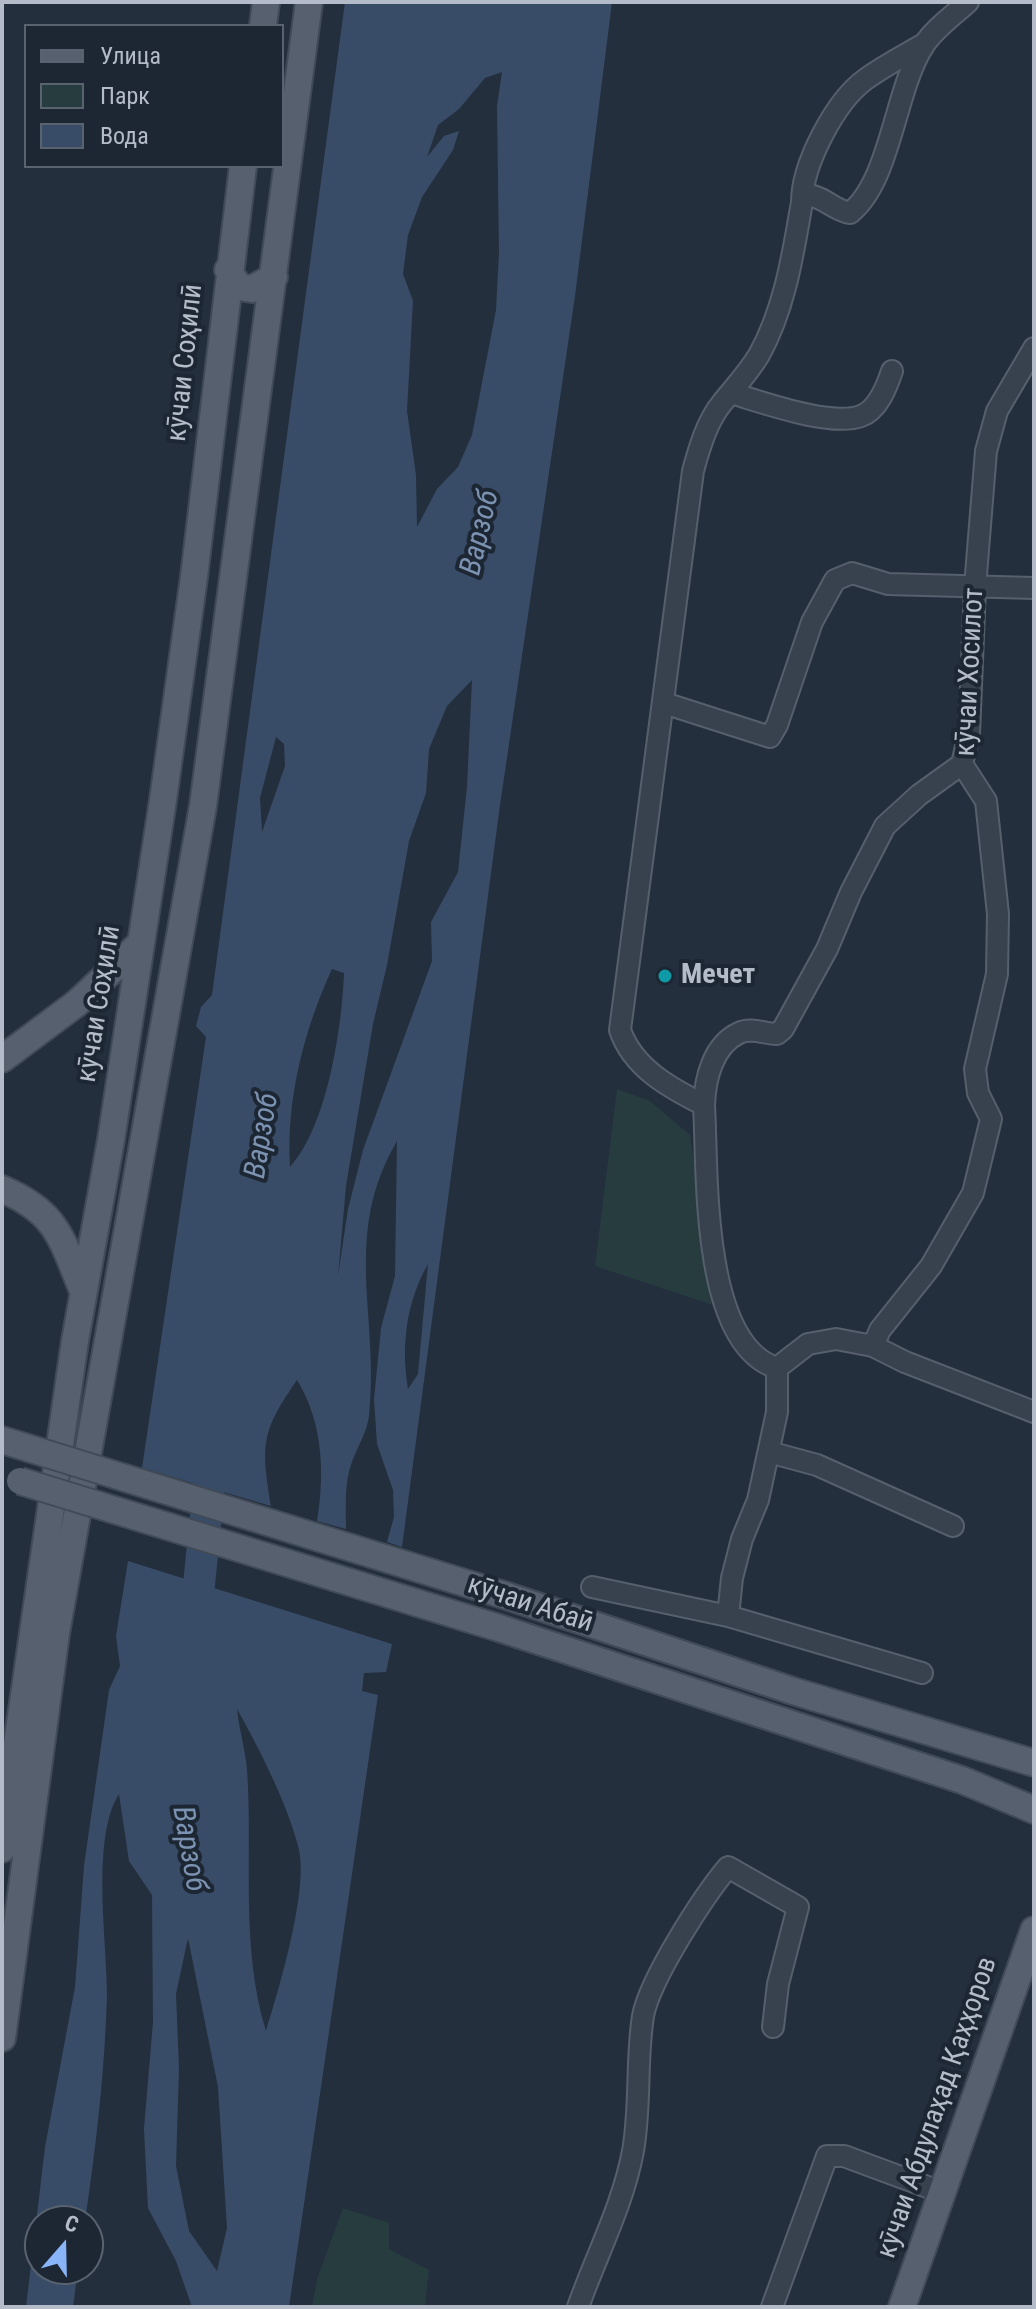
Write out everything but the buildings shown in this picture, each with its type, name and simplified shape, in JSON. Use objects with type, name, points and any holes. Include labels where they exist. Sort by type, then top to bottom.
[{"type":"main road","points":[[263,24],[266,2]]},
{"type":"main road","points":[[2,2038],[56,1633],[203,806],[309,2]]},
{"type":"main road","name":"кӯчаи Соҳилӣ","points":[[2,1849],[4,1818],[83,1291],[113,1127],[194,577],[228,270],[243,168]]},
{"type":"main road","points":[[228,270],[239,287],[252,289],[274,277]]},
{"type":"main road","points":[[217,370],[233,364],[248,365],[262,375]]},
{"type":"main road","points":[[2,1059],[77,1003],[141,943]]},
{"type":"main road","points":[[2,1189],[31,1201],[50,1219],[83,1291]]},
{"type":"main road","name":"кӯчаи Абаӣ","points":[[2,1440],[507,1596],[793,1691],[1034,1763]]},
{"type":"main road","name":"кӯчаи Абаӣ","points":[[11,1479],[499,1628],[962,1780],[1034,1810]]},
{"type":"main road","name":"кӯчаи Абдулаҳад Қаҳҳоров","points":[[902,2307],[1034,1930]]},
{"type":"street","points":[[704,1105],[668,1087],[626,1047],[620,1030],[693,471],[699,449],[722,402],[734,394],[760,352],[788,281],[802,202],[802,183],[819,141],[863,80],[924,44],[968,2]]},
{"type":"street","points":[[802,202],[808,195],[820,197],[838,211],[850,213],[859,205],[883,157],[924,44]]},
{"type":"street","name":"кӯчаи Хосилот","points":[[873,1346],[880,1330],[931,1266],[973,1193],[991,1119],[978,1093],[975,1069],[997,974],[998,914],[986,801],[962,764],[969,734],[975,587],[990,431],[1025,383],[1034,348]]},
{"type":"street","points":[[734,394],[785,409],[845,419],[864,415],[882,395],[892,371]]},
{"type":"street","points":[[664,703],[770,737],[777,725],[812,622],[835,580],[852,573],[888,584],[1034,588]]},
{"type":"street","points":[[777,1368],[755,1358],[722,1299],[711,1218],[705,1084],[723,1047],[738,1033],[758,1031],[777,1034],[783,1029],[827,949],[863,866],[885,826],[919,795],[962,764]]},
{"type":"street","points":[[777,1368],[808,1344],[836,1339],[873,1346],[905,1362],[1034,1412]]},
{"type":"street","points":[[728,1616],[732,1578],[742,1539],[758,1500],[777,1412],[777,1368]]},
{"type":"street","points":[[769,1452],[817,1465],[953,1526]]},
{"type":"street","points":[[592,1587],[728,1616],[922,1673]]},
{"type":"street","points":[[578,2307],[613,2220],[632,2152],[643,2014],[666,1964],[707,1893],[728,1867],[798,1907],[778,1984],[773,2027]]},
{"type":"street","points":[[772,2307],[827,2156],[844,2156],[941,2192]]},
{"type":"green space","points":[[617,1089],[650,1101],[690,1135],[716,1306],[595,1266]]},
{"type":"green space","points":[[343,2208],[389,2223],[389,2249],[429,2270],[425,2307],[312,2307],[317,2279]]},
{"type":"water","points":[[345,2],[612,2],[575,296],[500,805],[402,1547],[387,1542],[394,1517],[393,1490],[377,1444],[374,1399],[381,1328],[395,1276],[397,1141],[380,1176],[366,1244],[371,1379],[369,1416],[348,1478],[346,1529],[317,1521],[321,1485],[320,1449],[312,1413],[297,1380],[276,1413],[267,1439],[265,1453],[271,1506],[142,1468],[206,1037],[196,1026],[201,1007],[212,995]],"holes":[[[502,72],[497,106],[499,253],[496,310],[472,435],[458,467],[437,489],[417,527],[416,475],[407,411],[413,301],[403,274],[408,235],[422,197],[453,150],[459,131],[444,136],[427,157],[438,125],[459,109],[485,78]],[[472,680],[467,787],[458,872],[431,922],[432,961],[363,1150],[348,1209],[338,1276],[346,1186],[373,1024],[409,841],[426,793],[429,749],[447,706]],[[276,737],[284,744],[285,766],[262,832],[260,798]],[[332,969],[344,973],[336,1048],[323,1103],[314,1128],[290,1167],[294,1091],[313,1016]],[[428,1264],[418,1374],[408,1389],[405,1340],[415,1294]]]},
{"type":"water","points":[[128,1561],[392,1644],[386,1672],[364,1673],[362,1691],[378,1695],[289,2307],[192,2307],[176,2261],[148,2208],[144,2129],[153,2022],[152,1895],[129,1861],[119,1794],[110,1813],[105,1836],[102,1890],[106,2022],[87,2205],[38,2205],[45,2147],[75,1987],[84,1866],[109,1690],[120,1666],[116,1636]],"holes":[[[237,1709],[263,1759],[295,1834],[301,1868],[291,1940],[266,2031],[258,1999],[250,1934],[247,1769]],[[188,1938],[218,2087],[227,2228],[217,2271],[189,2231],[176,2166],[179,2068],[176,1994]]]},
{"type":"water","points":[[29,2285],[76,2285],[73,2307],[26,2307]]},
{"type":"waterway","name":"Варзоб","points":[[195,1625],[213,1444]]},
{"type":"place","name":"Мечет","points":[[665,976]]}]
